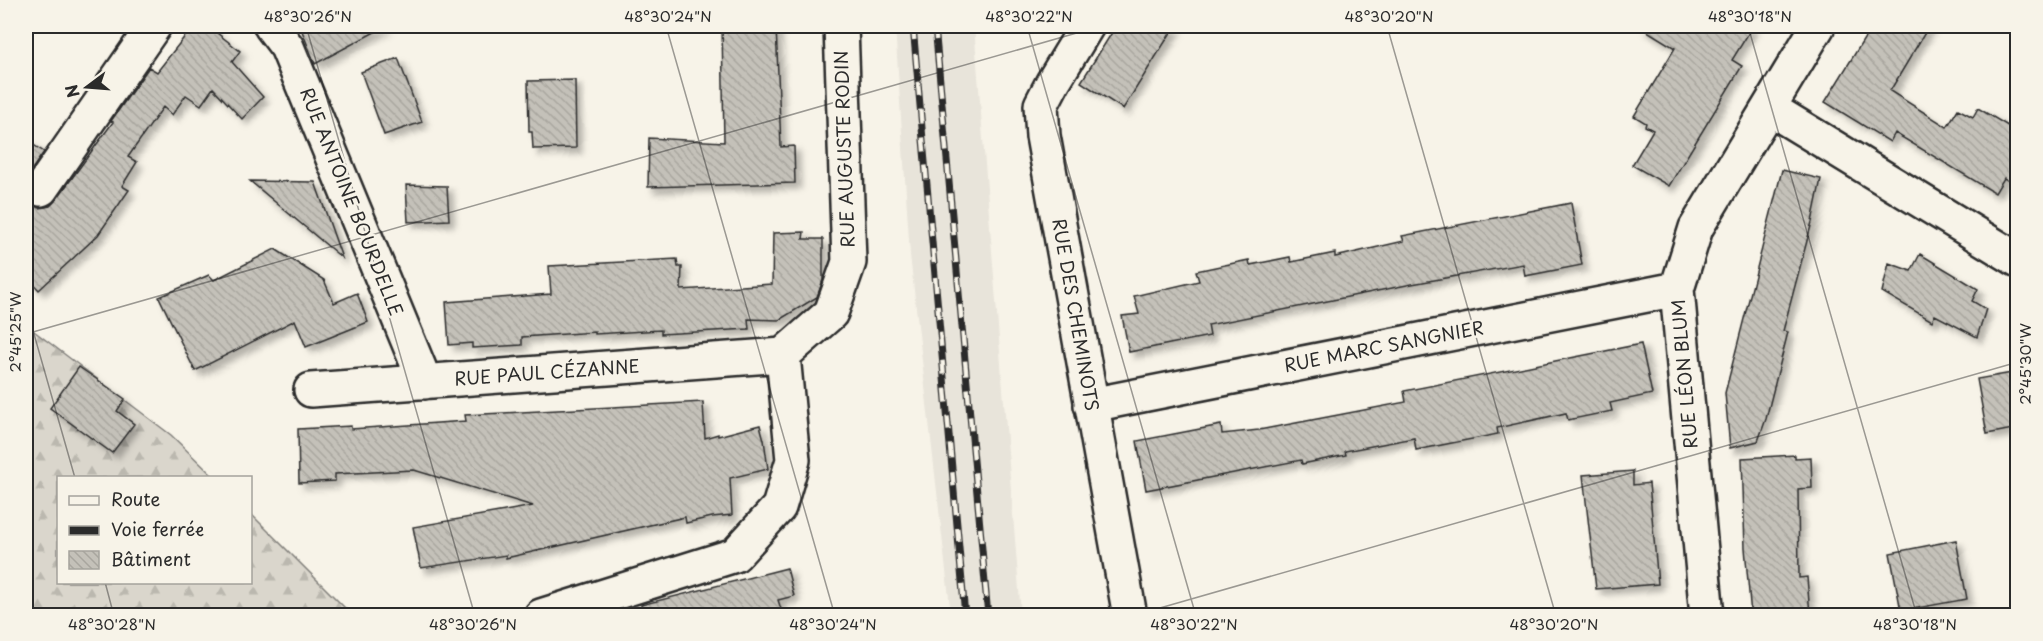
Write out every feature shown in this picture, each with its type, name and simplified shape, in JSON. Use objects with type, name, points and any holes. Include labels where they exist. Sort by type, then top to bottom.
[{"type":"street","points":[[41,189],[154,26]]},
{"type":"street","name":"RUE ANTOINE BOURDELLE","points":[[271,26],[287,47],[425,382]]},
{"type":"street","name":"RUE AUGUSTE RODIN","points":[[783,355],[831,313],[849,262],[841,26]]},
{"type":"street","name":"RUE DES CHEMINOTS","points":[[1087,26],[1041,105],[1043,136],[1130,615]]},
{"type":"street","name":"RUE LÉON BLUM","points":[[1707,615],[1677,290],[1696,228],[1818,26]]},
{"type":"street","points":[[1769,108],[2018,260]]},
{"type":"street","name":"RUE MARC SANGNIER","points":[[1091,405],[1677,290]]},
{"type":"street","points":[[541,615],[735,555],[779,507],[793,460],[783,355]]},
{"type":"street","name":"RUE PAUL CÉZANNE","points":[[311,390],[783,355]]},
{"type":"shaded area","points":[[895,26],[974,26],[1021,615],[951,615],[910,255]]},
{"type":"green space","points":[[26,325],[171,435],[213,476],[57,476],[57,584],[252,584],[252,515],[352,615],[26,615]]},
{"type":"building","points":[[193,26],[208,26],[240,51],[232,62],[263,97],[242,119],[213,88],[201,105],[186,95],[172,115],[163,107],[128,157],[137,162],[122,186],[129,190],[98,235],[39,290],[26,276],[26,199],[31,205],[40,208],[50,206],[56,200],[113,122],[111,121],[149,67],[157,72]]},
{"type":"building","points":[[300,26],[386,26],[315,64]]},
{"type":"building","points":[[722,26],[776,26],[781,147],[794,146],[795,183],[648,187],[649,138],[724,142]]},
{"type":"building","points":[[1116,26],[1175,26],[1123,109],[1081,82]]},
{"type":"building","points":[[1639,26],[1753,26],[1732,60],[1742,66],[1669,186],[1632,165],[1653,130],[1634,116],[1675,48]]},
{"type":"building","points":[[1872,26],[1929,26],[1890,91],[1947,127],[1958,109],[1973,117],[1978,108],[2018,132],[2018,187],[2004,178],[1995,193],[1895,133],[1890,142],[1825,102]]},
{"type":"building","points":[[398,58],[422,122],[384,135],[361,72]]},
{"type":"building","points":[[575,80],[576,148],[533,149],[532,132],[529,132],[528,81]]},
{"type":"building","points":[[26,140],[44,152],[26,178]]},
{"type":"building","points":[[1782,170],[1821,179],[1783,331],[1788,332],[1766,419],[1758,441],[1730,448],[1725,393]]},
{"type":"building","points":[[250,181],[315,182],[342,258]]},
{"type":"building","points":[[406,185],[447,186],[449,220],[408,222]]},
{"type":"building","points":[[1571,203],[1582,265],[1525,276],[1523,264],[1412,284],[1208,325],[1210,336],[1129,352],[1122,316],[1139,314],[1134,296],[1199,281],[1196,271],[1249,260],[1250,265],[1290,257],[1291,262],[1335,253],[1335,257],[1404,241],[1402,236]]},
{"type":"building","points":[[804,232],[803,239],[823,239],[823,280],[817,297],[779,320],[748,319],[749,329],[661,334],[661,330],[595,334],[595,332],[522,337],[522,345],[472,348],[472,343],[449,345],[446,302],[551,294],[549,266],[677,259],[678,267],[682,267],[681,290],[772,284],[773,233]]},
{"type":"building","points":[[275,249],[324,280],[334,303],[357,293],[368,322],[306,347],[295,320],[195,371],[159,297],[209,275],[214,280]]},
{"type":"building","points":[[1920,254],[1978,289],[1972,301],[1986,309],[1977,337],[1935,315],[1932,321],[1882,292],[1889,263],[1911,271]]},
{"type":"building","points":[[1641,344],[1652,394],[1610,403],[1612,411],[1568,420],[1566,413],[1497,428],[1498,434],[1416,450],[1414,438],[1345,451],[1346,455],[1302,464],[1301,460],[1146,490],[1137,441],[1221,425],[1222,434],[1259,430],[1406,402],[1404,391]]},
{"type":"building","points":[[79,367],[125,399],[117,411],[134,424],[112,453],[50,408]]},
{"type":"building","points":[[2018,372],[2018,428],[1987,434],[1977,379]]},
{"type":"building","points":[[703,402],[705,438],[760,425],[764,440],[768,469],[730,478],[732,515],[686,523],[685,517],[506,558],[506,555],[421,568],[413,527],[533,506],[414,470],[335,474],[335,481],[299,483],[298,429],[351,426],[351,429],[466,421],[465,415]]},
{"type":"building","points":[[1795,455],[1795,458],[1811,457],[1812,488],[1798,489],[1799,578],[1807,577],[1810,615],[1751,615],[1745,548],[1742,458]]},
{"type":"building","points":[[1633,471],[1633,485],[1649,483],[1658,584],[1596,589],[1583,475]]},
{"type":"building","points":[[1956,540],[1967,599],[1901,611],[1890,553]]},
{"type":"building","points":[[787,568],[794,596],[778,600],[783,615],[642,615],[641,605]]},
{"type":"railway","points":[[913,26],[965,616]]},
{"type":"railway","points":[[935,26],[988,616]]}]
